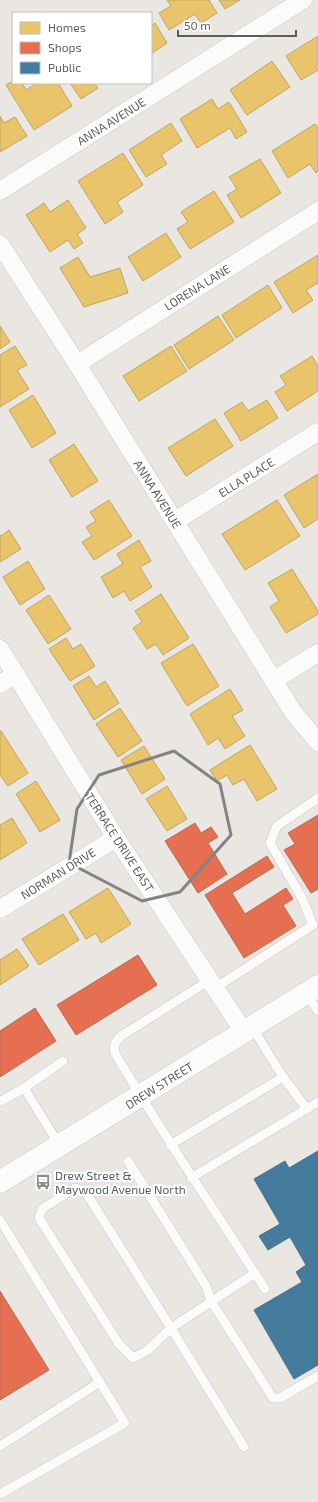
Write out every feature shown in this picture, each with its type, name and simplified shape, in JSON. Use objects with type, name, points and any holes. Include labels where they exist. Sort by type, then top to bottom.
[{"type":"main road","name":"DREW STREET","points":[[0,1182],[312,990]]},
{"type":"street","name":"ANNA AVENUE","points":[[0,191],[303,0]]},
{"type":"street","name":"LORENA LANE","points":[[76,364],[318,211]]},
{"type":"street","name":"ANNA AVENUE","points":[[0,244],[293,712],[318,742]]},
{"type":"street","name":"ELLA PLACE","points":[[174,521],[318,432]]},
{"type":"street","name":"TERRACE DRIVE EAST","points":[[0,650],[116,838],[212,984],[248,1029]]},
{"type":"street","points":[[274,680],[318,653]]},
{"type":"street","points":[[0,684],[16,674]]},
{"type":"street","name":"NORMAN DRIVE","points":[[0,909],[116,838]]},
{"type":"lane","points":[[318,798],[277,826],[270,843],[302,898],[313,925],[318,933]]},
{"type":"lane","points":[[265,1289],[170,1145],[140,1096],[116,1053],[115,1044],[121,1036],[313,925]]},
{"type":"lane","points":[[312,990],[318,1011]]},
{"type":"lane","points":[[248,1029],[307,1108]]},
{"type":"lane","points":[[1,1101],[24,1088],[63,1061]]},
{"type":"lane","points":[[170,1145],[283,1077]]},
{"type":"lane","points":[[24,1088],[60,1146]]},
{"type":"lane","points":[[192,1178],[318,1102]]},
{"type":"lane","points":[[128,1161],[206,1286],[211,1301],[273,1398],[280,1398],[318,1376]]},
{"type":"lane","points":[[244,1447],[171,1328],[85,1191],[75,1188],[42,1209],[39,1218],[119,1344],[133,1358],[148,1350],[171,1328],[255,1273]]},
{"type":"lane","points":[[0,1220],[125,1423],[0,1494]]},
{"type":"lane","points":[[0,1446],[100,1382]]},
{"type":"lane","points":[[0,1498],[2,1502]]},
{"type":"highlighted area","points":[[174,751],[220,784],[231,835],[180,892],[142,901],[69,863],[77,809],[99,775]]},
{"type":"building: Homes","points":[[167,0],[209,0],[217,13],[201,23],[195,14],[169,30],[159,13],[171,6]]},
{"type":"building: Homes","points":[[219,0],[240,0],[225,9]]},
{"type":"building: Homes","points":[[155,23],[167,43],[152,53],[152,25]]},
{"type":"building: Homes","points":[[318,36],[318,70],[301,80],[286,56]]},
{"type":"building: Homes","points":[[272,61],[290,87],[247,115],[230,90]]},
{"type":"building: Homes","points":[[12,82],[12,84],[23,84],[26,90],[35,84],[59,84],[72,106],[34,130],[6,85]]},
{"type":"building: Homes","points":[[71,84],[95,84],[98,88],[81,99]]},
{"type":"building: Homes","points":[[212,99],[218,109],[229,102],[247,132],[236,139],[230,128],[197,148],[180,119]]},
{"type":"building: Homes","points":[[0,116],[4,123],[15,117],[27,136],[0,152]]},
{"type":"building: Homes","points":[[171,123],[182,141],[161,155],[167,164],[146,177],[129,150]]},
{"type":"building: Homes","points":[[315,124],[318,128],[318,171],[316,173],[310,164],[288,178],[272,151]]},
{"type":"building: Homes","points":[[123,153],[143,185],[117,202],[123,212],[105,224],[78,181]]},
{"type":"building: Homes","points":[[260,159],[281,193],[241,218],[227,195],[237,189],[229,177]]},
{"type":"building: Homes","points":[[214,191],[234,222],[190,249],[177,229],[188,222],[181,212]]},
{"type":"building: Homes","points":[[68,200],[86,228],[77,234],[83,243],[74,249],[68,240],[50,252],[26,215],[44,203],[50,212]]},
{"type":"building: Homes","points":[[166,233],[181,257],[143,281],[128,257]]},
{"type":"building: Homes","points":[[318,255],[318,283],[306,290],[313,300],[293,313],[274,282]]},
{"type":"building: Homes","points":[[78,257],[90,277],[120,268],[128,293],[84,307],[60,268]]},
{"type":"building: Homes","points":[[268,285],[282,308],[236,338],[222,315]]},
{"type":"building: Homes","points":[[218,316],[234,340],[189,369],[174,345]]},
{"type":"building: Homes","points":[[0,326],[10,342],[0,349]]},
{"type":"building: Homes","points":[[15,346],[27,365],[17,370],[29,389],[0,407],[0,355]]},
{"type":"building: Homes","points":[[171,346],[187,371],[139,401],[123,376]]},
{"type":"building: Homes","points":[[312,356],[318,366],[318,391],[287,411],[275,392],[286,385],[280,376]]},
{"type":"building: Homes","points":[[33,395],[56,433],[32,448],[9,410]]},
{"type":"building: Homes","points":[[267,400],[278,418],[241,441],[224,413],[242,402],[248,411]]},
{"type":"building: Homes","points":[[215,419],[233,446],[186,476],[168,448]]},
{"type":"building: Homes","points":[[74,444],[98,481],[72,497],[49,460]]},
{"type":"building: Homes","points":[[318,474],[318,519],[304,528],[284,495]]},
{"type":"building: Homes","points":[[109,500],[132,536],[94,560],[82,542],[92,536],[86,527],[96,521],[90,512]]},
{"type":"building: Homes","points":[[277,500],[300,536],[245,570],[222,534]]},
{"type":"building: Homes","points":[[9,530],[21,549],[0,562],[0,535],[1,536]]},
{"type":"building: Homes","points":[[139,540],[151,561],[140,567],[152,587],[130,601],[124,591],[113,598],[101,577],[123,564],[117,554]]},
{"type":"building: Homes","points":[[28,561],[45,589],[20,605],[3,577]]},
{"type":"building: Homes","points":[[292,569],[318,611],[318,614],[286,633],[270,607],[279,601],[268,583]]},
{"type":"building: Homes","points":[[161,594],[189,638],[163,655],[156,644],[147,649],[133,628],[142,622],[135,611]]},
{"type":"building: Homes","points":[[49,595],[71,629],[48,644],[26,610]]},
{"type":"building: Homes","points":[[66,638],[73,649],[81,644],[95,666],[70,681],[49,649]]},
{"type":"building: Homes","points":[[193,644],[219,686],[187,706],[161,663]]},
{"type":"building: Homes","points":[[89,676],[96,687],[105,681],[119,703],[94,720],[73,686]]},
{"type":"building: Homes","points":[[230,689],[243,710],[232,716],[245,736],[225,749],[218,738],[208,745],[190,714]]},
{"type":"building: Homes","points":[[120,708],[142,741],[118,757],[96,724]]},
{"type":"building: Homes","points":[[0,731],[28,773],[8,786],[0,775]]},
{"type":"building: Homes","points":[[250,745],[277,789],[257,801],[244,779],[233,785],[227,775],[217,781],[210,770]]},
{"type":"building: Homes","points":[[144,746],[165,779],[142,794],[121,760]]},
{"type":"building: Homes","points":[[36,781],[60,820],[40,832],[16,794]]},
{"type":"building: Homes","points":[[167,786],[187,819],[167,831],[146,799]]},
{"type":"building: Homes","points":[[12,818],[27,843],[0,860],[0,825]]},
{"type":"building: Homes","points":[[108,888],[131,924],[101,943],[96,933],[86,939],[69,912]]},
{"type":"building: Homes","points":[[63,914],[79,940],[39,965],[22,939]]},
{"type":"building: Homes","points":[[17,949],[29,966],[0,985],[0,960]]},
{"type":"building: Shops","points":[[318,815],[318,889],[311,893],[284,850],[295,844],[288,833]]},
{"type":"building: Shops","points":[[195,823],[201,833],[211,827],[218,837],[208,843],[227,874],[198,893],[165,841]]},
{"type":"building: Shops","points":[[267,856],[274,867],[232,893],[245,914],[286,888],[293,899],[283,905],[296,926],[244,958],[205,895]]},
{"type":"building: Shops","points":[[138,955],[157,985],[76,1035],[57,1005]]},
{"type":"building: Shops","points":[[35,1008],[56,1041],[0,1077],[0,1031]]},
{"type":"building: Shops","points":[[0,1291],[49,1370],[0,1400]]},
{"type":"building: Public","points":[[318,1151],[318,1365],[294,1379],[254,1310],[302,1282],[296,1272],[306,1265],[290,1237],[268,1250],[259,1236],[280,1224],[254,1179],[285,1161],[289,1168]]},
{"type":"place","name":"Drew Street & Maywood Avenue North","points":[[43,1182]]}]
